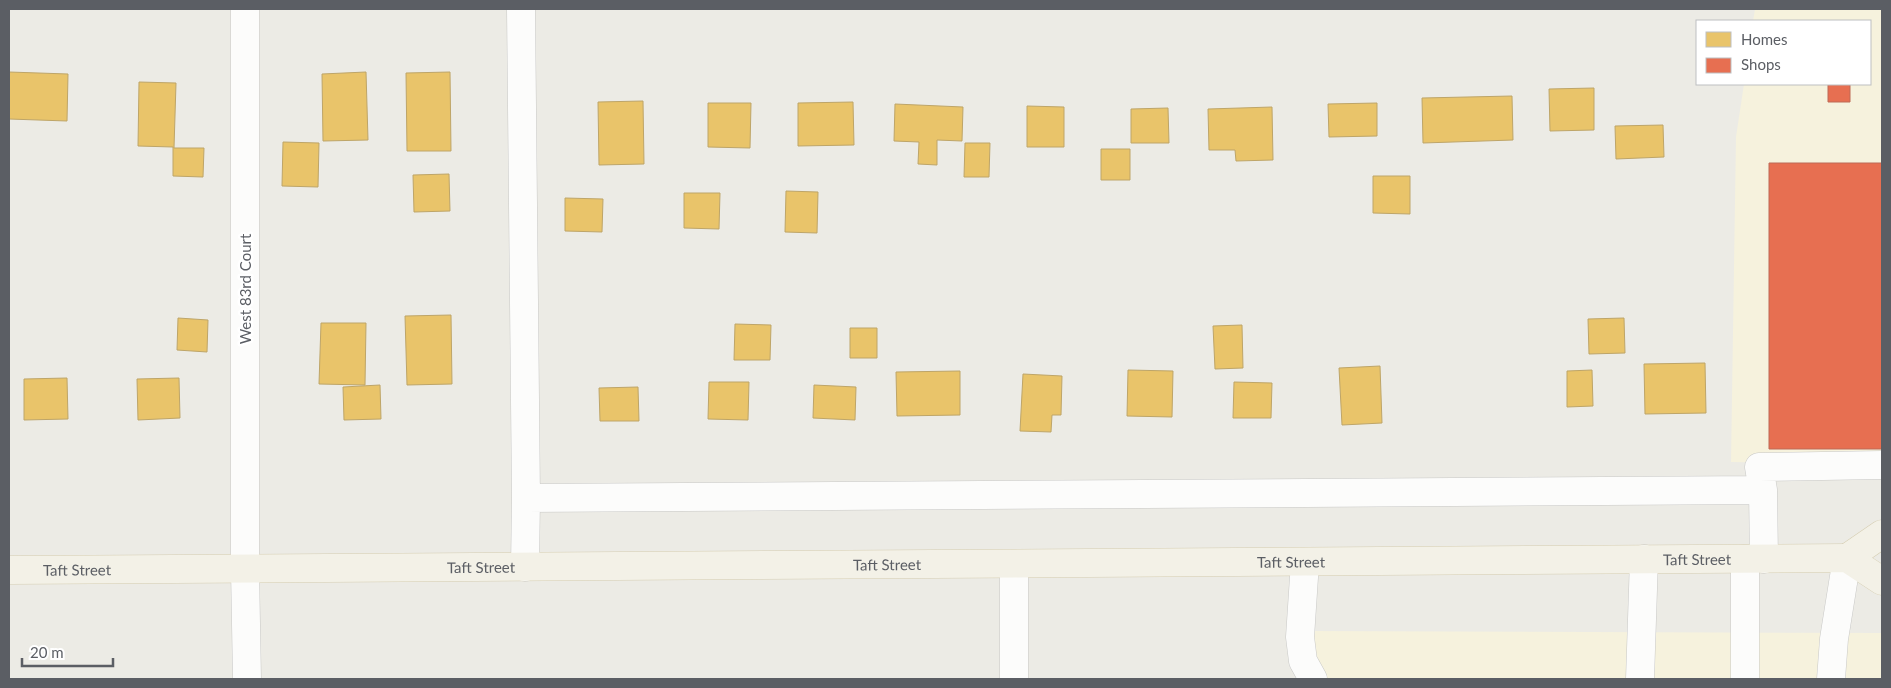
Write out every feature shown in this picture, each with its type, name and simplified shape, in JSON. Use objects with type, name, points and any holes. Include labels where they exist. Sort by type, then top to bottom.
[{"type":"main road","points":[[1882,534],[1847,558],[1882,581]]},
{"type":"main road","name":"Taft Street","points":[[9,570],[1847,558]]},
{"type":"street","name":"West 83rd Court","points":[[245,9],[244,569],[247,679]]},
{"type":"street","points":[[521,9],[525,567]]},
{"type":"street","points":[[1745,679],[1754,559],[1763,490],[1758,467],[1882,465]]},
{"type":"street","points":[[526,498],[1763,490]]},
{"type":"street","points":[[1832,679],[1834,639],[1847,558]]},
{"type":"street","points":[[1640,679],[1644,559]]},
{"type":"street","points":[[1305,562],[1300,637],[1303,661],[1313,679]]},
{"type":"street","points":[[1014,564],[1014,679]]},
{"type":"shaded area","points":[[1755,9],[1882,9],[1882,464],[1731,462],[1736,137],[1744,85],[1871,85],[1871,20],[1753,20]]},
{"type":"shaded area","points":[[1308,631],[1882,633],[1882,679],[1308,679]]},
{"type":"building: Homes","points":[[9,72],[68,74],[67,121],[9,119]]},
{"type":"building: Homes","points":[[366,72],[368,140],[323,141],[322,74]]},
{"type":"building: Homes","points":[[450,72],[451,151],[407,151],[406,73]]},
{"type":"building: Homes","points":[[139,82],[176,83],[174,148],[204,148],[203,177],[173,176],[173,147],[138,146]]},
{"type":"building: Homes","points":[[1594,88],[1594,130],[1550,131],[1549,89]]},
{"type":"building: Homes","points":[[1512,96],[1513,140],[1423,143],[1422,98]]},
{"type":"building: Homes","points":[[643,101],[644,164],[599,165],[598,102]]},
{"type":"building: Homes","points":[[853,102],[854,145],[798,146],[798,103]]},
{"type":"building: Homes","points":[[708,103],[751,103],[750,148],[708,147]]},
{"type":"building: Homes","points":[[1377,103],[1377,136],[1329,137],[1328,104]]},
{"type":"building: Homes","points":[[895,104],[963,107],[962,141],[937,140],[937,165],[918,164],[919,142],[894,141]]},
{"type":"building: Homes","points":[[1027,106],[1064,107],[1064,147],[1027,147]]},
{"type":"building: Homes","points":[[1272,107],[1273,160],[1236,161],[1235,150],[1209,150],[1208,109]]},
{"type":"building: Homes","points":[[1168,108],[1169,143],[1131,143],[1131,109]]},
{"type":"building: Homes","points":[[1663,125],[1664,157],[1616,159],[1615,126]]},
{"type":"building: Homes","points":[[283,142],[319,143],[318,187],[282,186]]},
{"type":"building: Homes","points":[[965,143],[990,143],[989,177],[964,177]]},
{"type":"building: Homes","points":[[1101,149],[1130,149],[1130,180],[1101,180]]},
{"type":"building: Homes","points":[[449,174],[450,211],[414,212],[413,175]]},
{"type":"building: Homes","points":[[1373,176],[1410,176],[1410,214],[1373,213]]},
{"type":"building: Homes","points":[[786,191],[818,192],[817,233],[785,232]]},
{"type":"building: Homes","points":[[684,193],[720,193],[719,229],[684,228]]},
{"type":"building: Homes","points":[[565,198],[603,199],[602,232],[565,231]]},
{"type":"building: Homes","points":[[451,315],[452,384],[407,385],[405,316]]},
{"type":"building: Homes","points":[[178,318],[208,320],[207,352],[177,350]]},
{"type":"building: Homes","points":[[1624,318],[1625,353],[1589,354],[1588,319]]},
{"type":"building: Homes","points":[[321,323],[366,323],[365,385],[319,384]]},
{"type":"building: Homes","points":[[735,324],[771,325],[770,360],[734,360]]},
{"type":"building: Homes","points":[[1242,325],[1243,368],[1215,369],[1213,326]]},
{"type":"building: Homes","points":[[850,328],[877,328],[877,358],[850,358]]},
{"type":"building: Homes","points":[[1705,363],[1706,413],[1645,414],[1644,364]]},
{"type":"building: Homes","points":[[1380,366],[1382,423],[1342,425],[1339,368]]},
{"type":"building: Homes","points":[[1128,370],[1173,371],[1172,417],[1127,416]]},
{"type":"building: Homes","points":[[1592,370],[1593,406],[1567,407],[1567,371]]},
{"type":"building: Homes","points":[[960,371],[960,415],[897,416],[896,372]]},
{"type":"building: Homes","points":[[1023,374],[1062,376],[1061,415],[1052,415],[1051,432],[1020,431]]},
{"type":"building: Homes","points":[[67,378],[68,419],[24,420],[24,379]]},
{"type":"building: Homes","points":[[179,378],[180,418],[138,420],[137,379]]},
{"type":"building: Homes","points":[[709,382],[749,382],[748,420],[708,419]]},
{"type":"building: Homes","points":[[1234,382],[1272,383],[1271,418],[1233,418]]},
{"type":"building: Homes","points":[[380,385],[381,419],[344,420],[343,387]]},
{"type":"building: Homes","points":[[814,385],[856,387],[855,420],[813,418]]},
{"type":"building: Homes","points":[[638,387],[639,421],[600,421],[599,388]]},
{"type":"building: Shops","points":[[1828,85],[1850,85],[1850,102],[1828,102]]},
{"type":"building: Shops","points":[[1769,163],[1882,163],[1882,449],[1769,449]]}]
